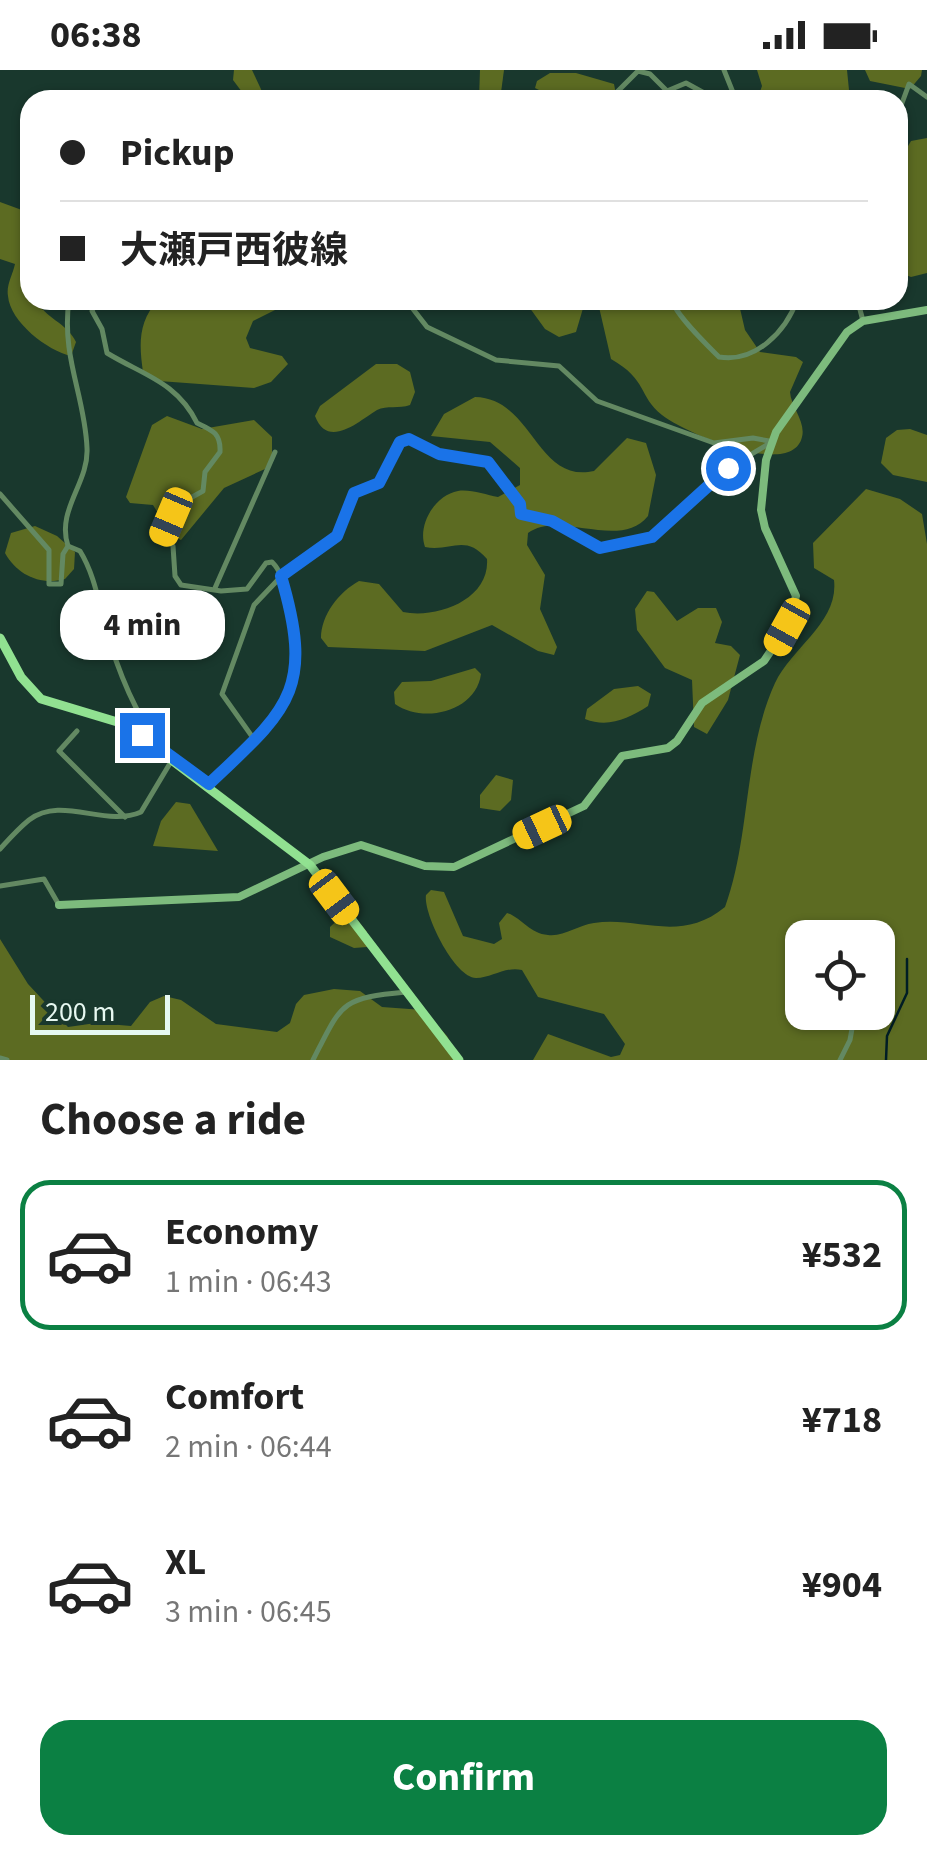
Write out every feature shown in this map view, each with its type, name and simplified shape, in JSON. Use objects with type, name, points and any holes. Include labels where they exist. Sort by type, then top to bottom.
[{"type":"main road","points":[[0,638],[40,699],[124,724],[209,784],[310,865],[459,1060]]},
{"type":"street","points":[[619,90],[638,71],[650,74],[661,89],[668,90]]},
{"type":"street","points":[[676,90],[686,83],[699,90]]},
{"type":"street","points":[[907,90],[909,84],[927,97]]},
{"type":"street","points":[[69,310],[68,358],[88,452],[63,532],[68,546],[80,551],[92,572],[106,631],[137,716],[160,747]]},
{"type":"street","points":[[93,310],[107,354],[127,360],[177,392],[197,424],[212,428],[218,437],[220,452],[206,472],[203,491],[176,506],[163,536],[173,546],[175,576],[181,584],[247,590],[266,563],[272,562],[281,576],[294,627],[294,667],[285,705],[256,742],[209,784]]},
{"type":"street","points":[[414,310],[427,327],[484,357],[559,366],[597,401],[714,443],[753,438],[772,442]]},
{"type":"street","points":[[677,310],[719,357],[730,359],[752,355],[786,327],[793,310]]},
{"type":"street","points":[[860,310],[863,321]]},
{"type":"street","points":[[0,886],[44,879],[59,905],[239,897],[362,845],[425,866],[454,867],[584,806],[630,752],[668,748],[678,741],[702,703],[773,652],[792,615],[796,596],[761,510],[772,442],[839,340],[863,321],[927,310]]},
{"type":"street","points":[[256,742],[222,694],[254,605],[281,576],[337,536],[354,493],[379,483],[394,450],[409,439],[439,454],[488,462],[520,504],[521,514],[552,521],[600,548],[652,537],[715,476],[772,442]]},
{"type":"street","points":[[215,588],[274,452]]},
{"type":"street","points":[[0,494],[49,550],[47,578],[52,587],[63,581],[62,554],[68,546]]},
{"type":"street","points":[[77,731],[58,750],[125,817]]},
{"type":"street","points":[[0,849],[42,813],[125,817],[140,812],[173,760]]},
{"type":"street","points":[[312,1060],[337,1016],[355,998],[406,992]]},
{"type":"street","points":[[840,1060],[851,1030]]},
{"type":"street","points":[[0,1058],[8,1060]]},
{"type":"green space","points":[[234,70],[252,70],[261,90],[240,90],[233,80]]},
{"type":"green space","points":[[480,70],[504,70],[501,90],[479,90]]},
{"type":"green space","points":[[757,70],[847,70],[849,90],[761,90]]},
{"type":"green space","points":[[865,70],[922,70],[910,89],[870,81]]},
{"type":"green space","points":[[550,73],[576,73],[614,84],[615,90],[539,90],[535,88],[537,81]]},
{"type":"green space","points":[[927,138],[927,273],[911,277],[908,146],[911,141]]},
{"type":"green space","points":[[0,202],[20,209],[20,310],[44,310],[62,325],[76,342],[71,356],[32,334],[15,316],[8,288],[15,264],[0,259]]},
{"type":"green space","points":[[152,310],[275,310],[253,321],[246,338],[250,348],[282,356],[288,364],[271,382],[254,388],[159,381],[143,372],[141,343]]},
{"type":"green space","points":[[531,310],[583,310],[576,332],[559,337],[545,329]]},
{"type":"green space","points":[[600,310],[740,310],[745,330],[760,352],[796,357],[803,362],[790,392],[802,437],[794,449],[779,454],[713,441],[662,415],[631,374],[611,359]]},
{"type":"green space","points":[[376,364],[397,364],[410,372],[415,392],[410,405],[381,409],[336,432],[321,426],[315,416],[320,406]]},
{"type":"green space","points":[[475,397],[494,401],[510,411],[546,454],[575,472],[594,471],[627,438],[646,443],[656,475],[648,516],[636,526],[622,530],[556,526],[528,533],[527,545],[545,575],[540,609],[557,647],[554,655],[538,651],[492,625],[425,651],[328,647],[321,638],[328,613],[338,598],[359,581],[379,584],[403,612],[416,613],[458,604],[480,586],[487,559],[479,551],[465,545],[425,547],[423,538],[430,512],[442,498],[458,491],[498,497],[520,485],[520,468],[490,442],[431,436],[444,414]]},
{"type":"green space","points":[[167,416],[202,429],[254,420],[272,437],[272,457],[265,469],[224,488],[181,540],[172,536],[153,505],[130,503],[126,497],[152,425]]},
{"type":"green space","points":[[910,429],[927,435],[927,482],[893,475],[881,463],[886,438],[897,430]]},
{"type":"green space","points":[[866,489],[900,499],[922,514],[927,544],[927,1060],[533,1060],[548,1034],[611,1057],[620,1055],[625,1044],[604,1014],[538,997],[522,970],[476,978],[467,975],[442,943],[429,915],[426,895],[431,890],[444,892],[463,936],[494,944],[502,939],[499,923],[507,913],[536,932],[554,935],[594,923],[692,924],[725,907],[765,710],[775,683],[822,622],[834,595],[834,580],[814,568],[813,543]]},
{"type":"green space","points":[[35,526],[57,536],[75,552],[74,569],[65,579],[47,581],[30,577],[5,553],[11,533]]},
{"type":"green space","points":[[647,591],[654,592],[677,621],[698,608],[716,608],[722,622],[715,643],[731,646],[740,655],[728,700],[707,734],[694,727],[692,680],[665,668],[637,630],[635,609]]},
{"type":"green space","points":[[475,668],[481,674],[477,687],[469,698],[447,711],[420,713],[395,704],[394,692],[402,682],[431,681]]},
{"type":"green space","points":[[638,686],[651,694],[648,706],[618,721],[585,719],[587,709],[614,689]]},
{"type":"green space","points":[[496,775],[513,780],[511,800],[500,811],[480,808],[480,795]]},
{"type":"green space","points":[[176,802],[190,804],[218,851],[153,846],[161,821]]},
{"type":"green space","points":[[344,914],[356,918],[367,932],[367,947],[354,948],[330,937],[330,927]]},
{"type":"green space","points":[[0,939],[28,984],[68,1027],[96,1023],[131,1026],[150,1002],[164,996],[181,1000],[216,1024],[277,1032],[290,1023],[296,1004],[304,995],[334,989],[360,991],[382,1007],[423,1010],[447,1036],[460,1060],[0,1060]]},
{"type":"waterway","points":[[886,1060],[887,1036],[907,993],[907,959]]},
{"type":"route","points":[[142,735],[209,784],[272,726],[291,686],[296,646],[281,576],[337,536],[354,493],[384,478],[400,442],[409,439],[439,454],[488,462],[520,504],[521,514],[552,521],[600,548],[652,537],[728,468]]}]
